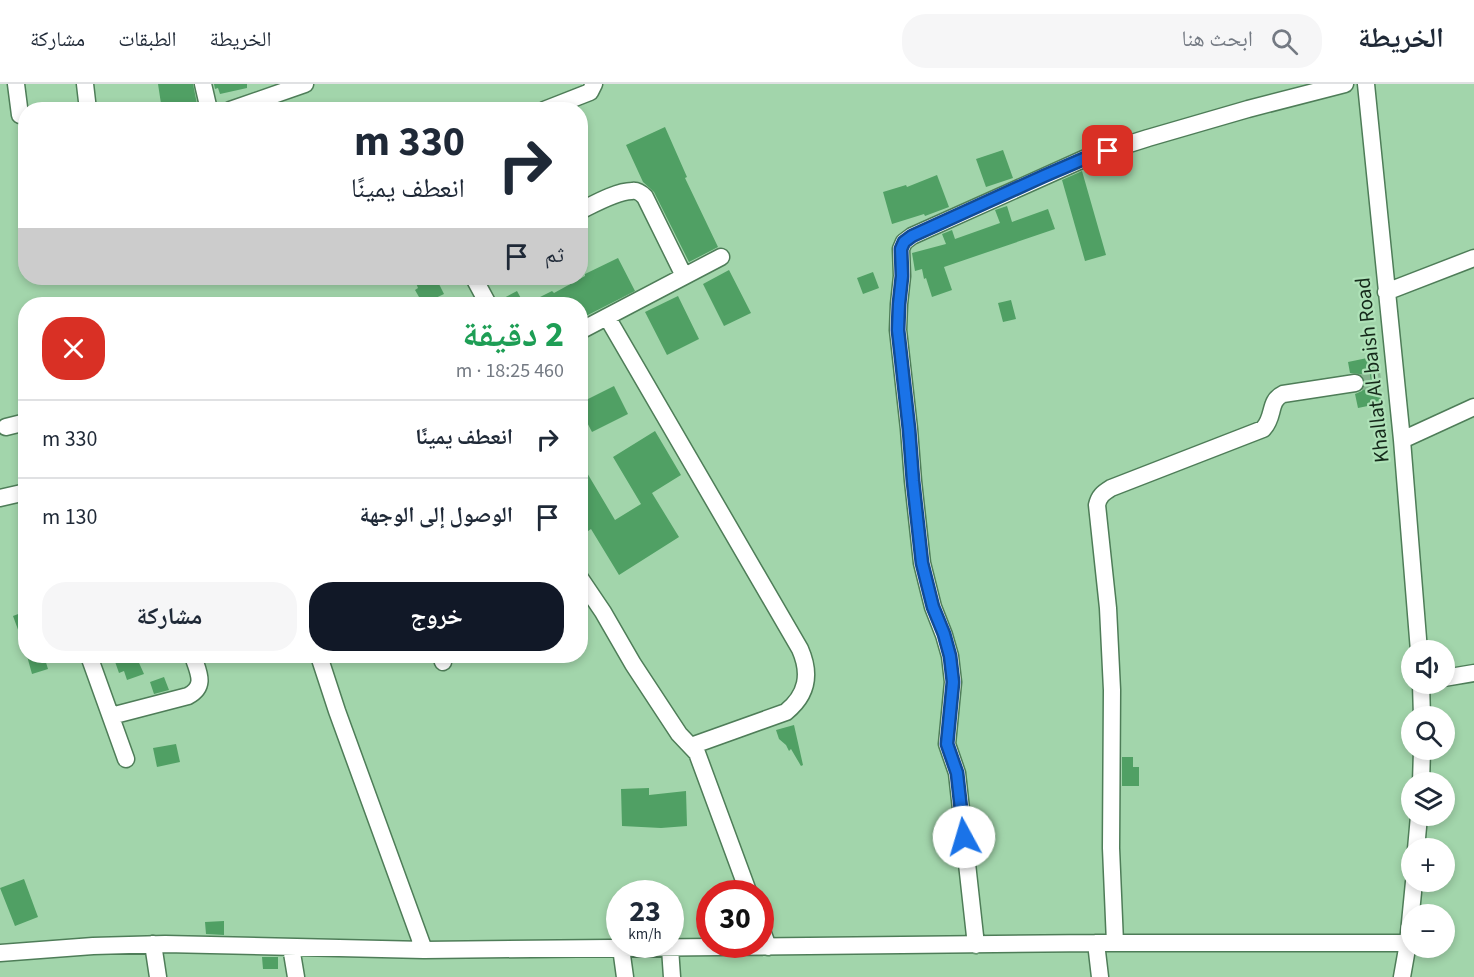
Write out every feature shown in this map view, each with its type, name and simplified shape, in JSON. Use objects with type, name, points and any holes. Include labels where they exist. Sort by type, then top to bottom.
[{"type":"street","points":[[16,84],[18,102]]},
{"type":"street","points":[[85,84],[87,102]]},
{"type":"street","points":[[203,84],[207,102]]},
{"type":"street","points":[[271,102],[305,84]]},
{"type":"street","points":[[564,102],[590,92],[594,84]]},
{"type":"street","points":[[976,945],[957,773],[947,744],[953,682],[950,656],[933,607],[922,563],[913,481],[898,330],[902,276],[901,249],[904,242],[912,236],[1088,157],[1236,112],[1345,84]]},
{"type":"street","name":"Khallat Al-baish Road","points":[[1366,84],[1386,292],[1388,379],[1402,440],[1418,640]]},
{"type":"street","points":[[588,207],[622,192],[633,190],[639,192],[645,197],[684,276]]},
{"type":"street","points":[[588,327],[720,257]]},
{"type":"street","points":[[1386,292],[1474,258]]},
{"type":"street","points":[[607,317],[806,662],[806,677],[802,694],[796,704],[786,712],[691,746]]},
{"type":"street","points":[[1115,944],[1111,848],[1112,690],[1108,608],[1098,499],[1111,488],[1263,429],[1271,418],[1274,402],[1283,394],[1355,383]]},
{"type":"street","points":[[1402,440],[1474,407]]},
{"type":"street","points":[[6,427],[18,424]]},
{"type":"street","points":[[0,498],[18,494]]},
{"type":"street","points":[[588,590],[679,734],[697,753],[744,880]]},
{"type":"street","points":[[92,663],[126,759]]},
{"type":"street","points":[[111,716],[188,696],[195,692],[200,682],[196,663]]},
{"type":"street","points":[[322,663],[337,711],[424,950]]},
{"type":"street","points":[[1455,676],[1474,673]]},
{"type":"street","points":[[1096,943],[1100,977]]},
{"type":"street","points":[[774,946],[1401,943]]},
{"type":"street","points":[[0,953],[153,944],[424,950],[606,948]]},
{"type":"street","points":[[153,944],[158,977]]},
{"type":"street","points":[[291,947],[296,977]]},
{"type":"street","points":[[622,958],[625,977]]},
{"type":"street","points":[[671,958],[672,977]]},
{"type":"street","points":[[1402,977],[1405,958]]},
{"type":"building","points":[[158,84],[193,84],[197,102],[161,102]]},
{"type":"building","points":[[214,84],[247,84],[247,88],[220,94]]},
{"type":"building","points":[[665,127],[687,177],[685,178],[718,247],[689,262],[654,192],[643,182],[626,145]]},
{"type":"building","points":[[1003,150],[1013,178],[986,187],[976,159]]},
{"type":"building","points":[[1082,171],[1106,255],[1085,261],[1062,180]]},
{"type":"building","points":[[937,175],[949,207],[892,224],[883,192],[906,185],[907,187]]},
{"type":"building","points":[[1007,206],[1012,222],[1048,209],[1055,229],[944,267],[952,290],[932,297],[922,269],[915,271],[912,253],[946,244],[942,234],[952,230],[955,239],[1000,223],[995,210]]},
{"type":"building","points":[[618,258],[635,291],[588,315],[588,297],[540,297],[569,285],[588,285],[588,273]]},
{"type":"building","points":[[729,270],[751,313],[724,326],[703,284]]},
{"type":"building","points":[[873,272],[879,288],[863,294],[857,278]]},
{"type":"building","points":[[417,285],[440,285],[444,294],[438,297],[419,297],[415,290],[418,288]]},
{"type":"building","points":[[517,291],[520,297],[506,297]]},
{"type":"building","points":[[678,296],[699,339],[667,355],[645,312]]},
{"type":"building","points":[[1011,300],[1016,319],[1003,322],[998,303]]},
{"type":"building","points":[[1372,357],[1382,403],[1358,408],[1355,394],[1362,391],[1365,381],[1364,377],[1359,374],[1350,373],[1348,362]]},
{"type":"building","points":[[614,386],[628,414],[592,432],[588,424],[588,399]]},
{"type":"building","points":[[655,431],[681,475],[652,493],[679,537],[619,575],[591,529],[588,531],[588,474],[615,520],[641,504],[613,457]]},
{"type":"building","points":[[18,614],[18,630],[13,616]]},
{"type":"building","points":[[29,663],[46,663],[48,669],[32,674]]},
{"type":"building","points":[[115,663],[139,663],[144,674],[127,680],[124,671],[119,673]]},
{"type":"building","points":[[164,677],[169,690],[154,694],[150,682]]},
{"type":"building","points":[[794,725],[803,765],[801,766],[791,749],[789,751],[779,739],[776,730]]},
{"type":"building","points":[[176,744],[180,762],[157,767],[153,748]]},
{"type":"building","points":[[1122,757],[1133,757],[1133,767],[1139,767],[1139,786],[1122,786]]},
{"type":"building","points":[[649,788],[649,795],[686,791],[687,826],[661,828],[622,826],[621,789]]},
{"type":"building","points":[[24,879],[38,917],[15,926],[0,888]]},
{"type":"building","points":[[224,921],[224,935],[206,934],[205,922]]},
{"type":"building","points":[[262,957],[278,957],[278,969],[263,969]]},
{"type":"tunnel","points":[[1355,383],[1381,379]]},
{"type":"route","points":[[964,837],[957,773],[947,744],[953,682],[950,656],[933,607],[922,563],[913,481],[898,330],[902,276],[901,249],[904,242],[912,236],[1044,176],[1108,151]]}]
